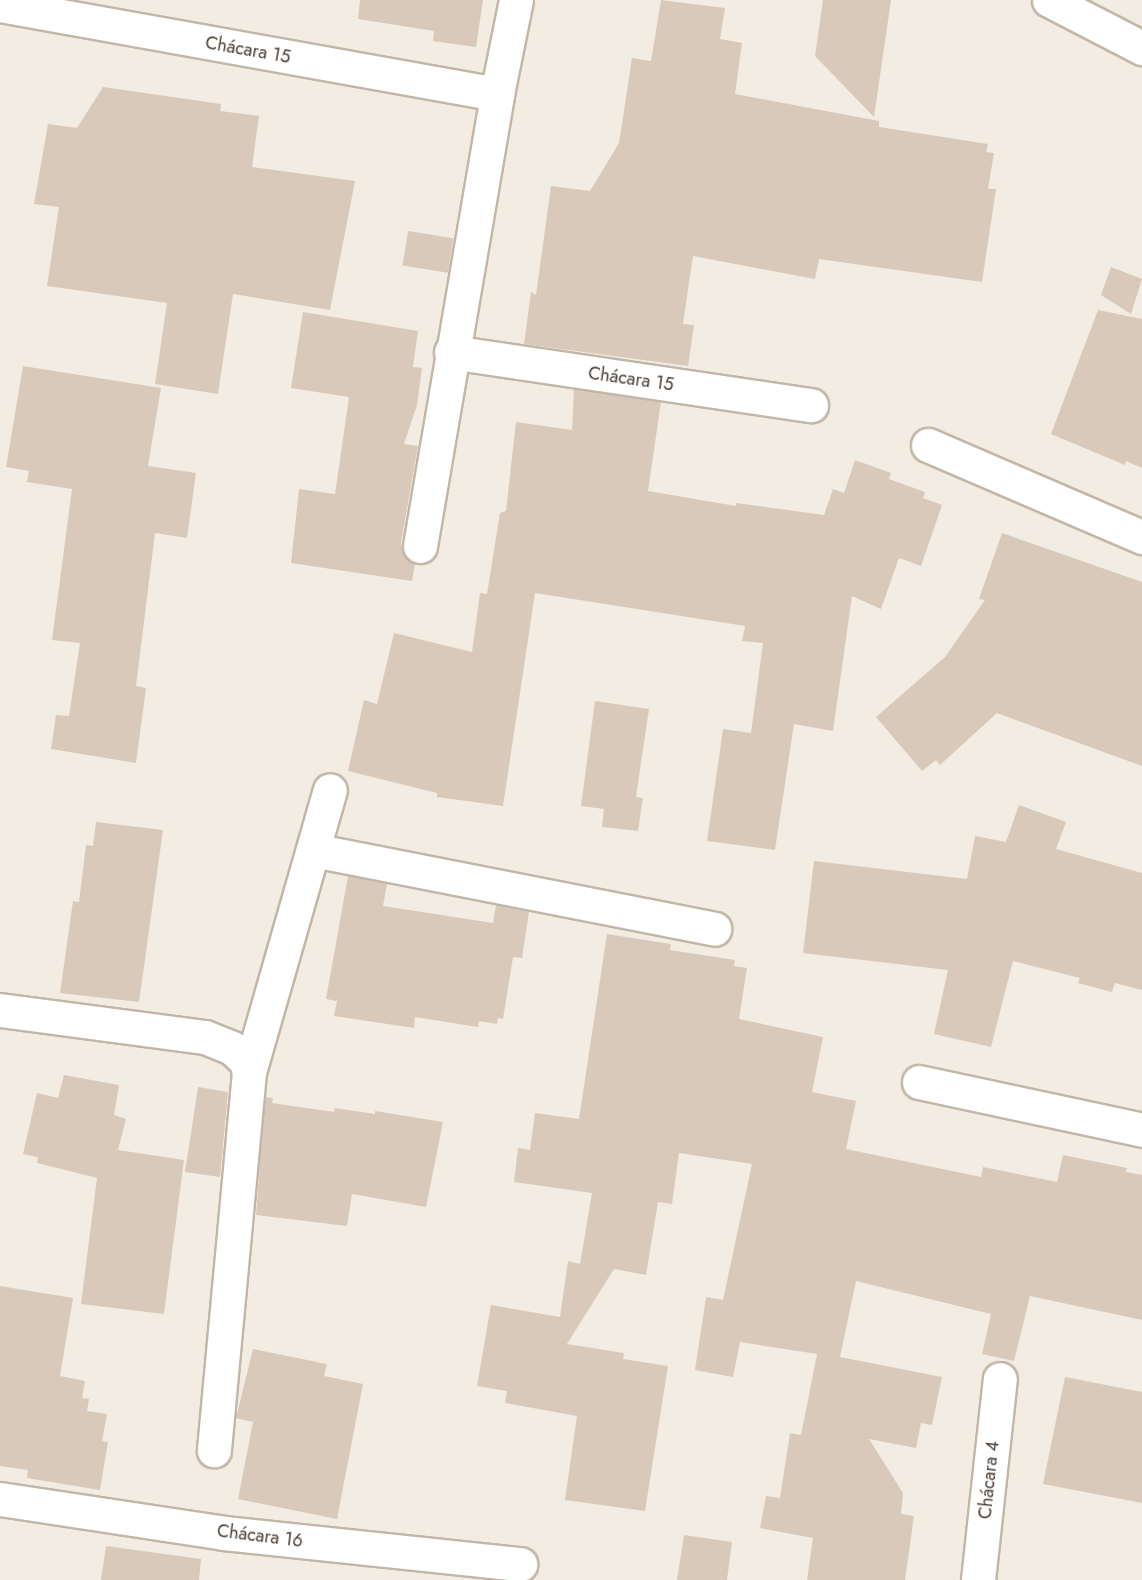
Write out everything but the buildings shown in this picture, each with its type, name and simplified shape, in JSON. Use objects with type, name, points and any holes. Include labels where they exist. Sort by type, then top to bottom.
[{"type":"street","points":[[420,546],[497,94],[516,0]]},
{"type":"street","points":[[1049,0],[1142,48]]},
{"type":"street","name":"Chácara 15","points":[[0,5],[497,94]]},
{"type":"street","name":"Chácara 15","points":[[452,352],[811,405]]},
{"type":"street","points":[[928,445],[1142,537]]},
{"type":"street","points":[[213,1450],[249,1072],[330,790]]},
{"type":"street","points":[[313,850],[714,928]]},
{"type":"street","points":[[0,1010],[205,1037],[242,1055],[249,1072]]},
{"type":"street","points":[[919,1082],[1142,1130]]},
{"type":"street","name":"Chácara 4","points":[[978,1580],[1000,1379]]},
{"type":"street","name":"Chácara 16","points":[[0,1499],[224,1533],[520,1564]]}]
